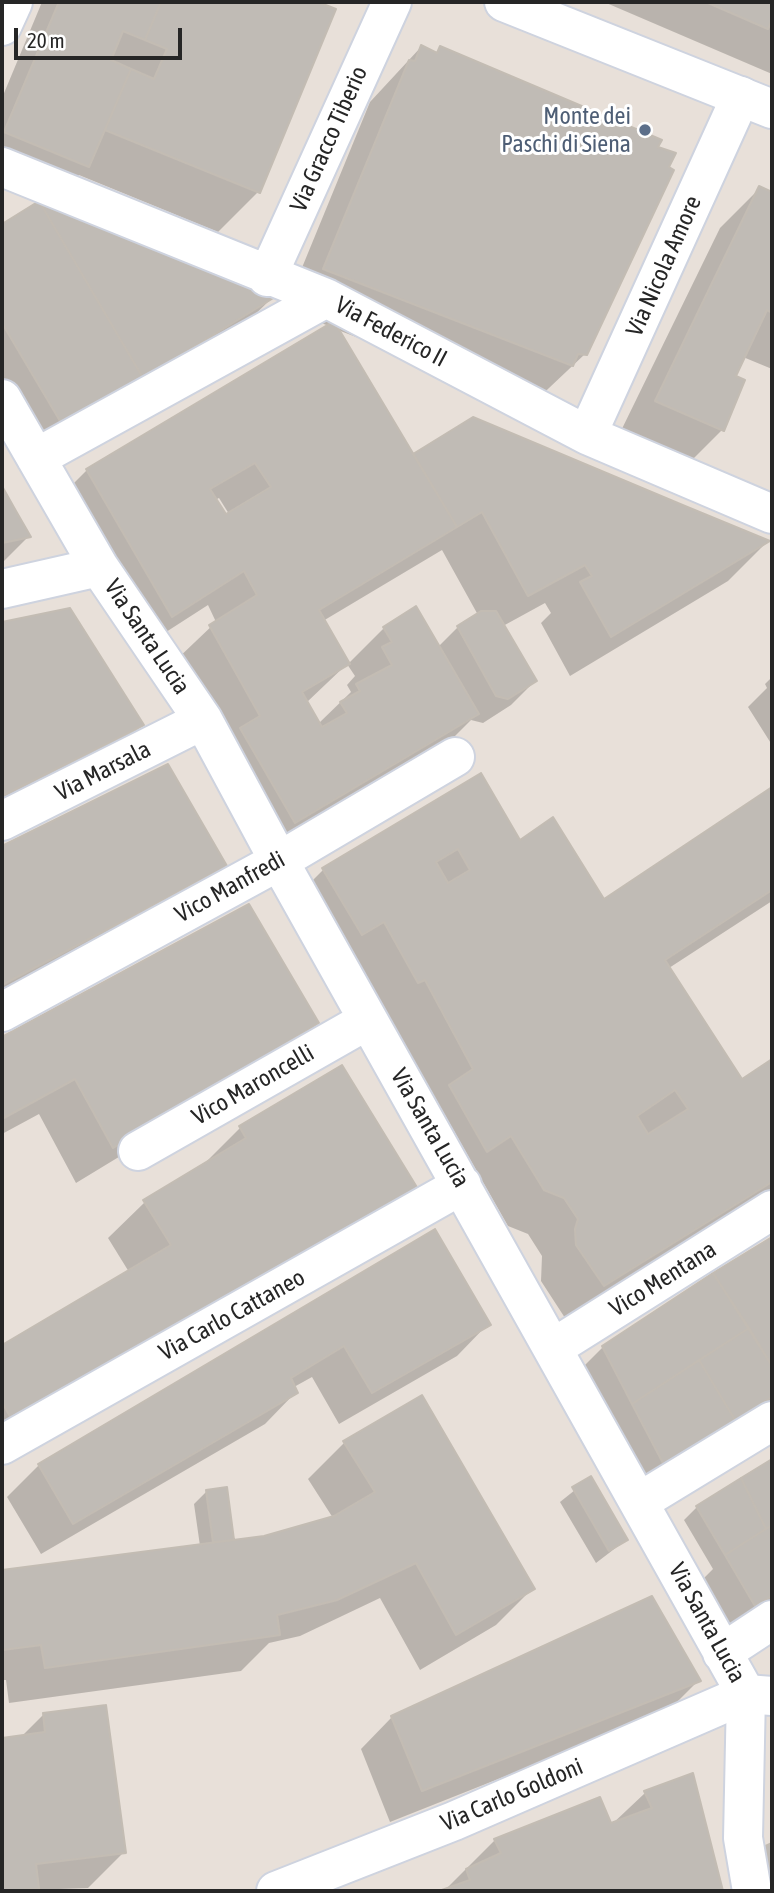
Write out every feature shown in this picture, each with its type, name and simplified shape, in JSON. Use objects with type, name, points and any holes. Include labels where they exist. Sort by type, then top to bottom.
[{"type":"street","points":[[2,26],[13,2]]},
{"type":"street","name":"Via Gracco Tiberio","points":[[267,277],[392,2]]},
{"type":"street","points":[[505,2],[757,103]]},
{"type":"street","name":"Via Nicola Amore","points":[[587,435],[757,103]]},
{"type":"street","name":"Via Federico II","points":[[2,167],[267,277],[326,298],[587,435],[772,514]]},
{"type":"street","points":[[36,458],[326,298]]},
{"type":"street","name":"Via Santa Lucia","points":[[2,399],[99,567],[203,720],[279,861],[722,1653],[759,1695],[743,1838],[752,1891]]},
{"type":"street","points":[[2,589],[99,567]]},
{"type":"street","name":"Via Marsala","points":[[2,821],[203,720]]},
{"type":"street","name":"Vico Manfredi","points":[[2,1012],[279,861],[455,757]]},
{"type":"street","name":"Vico Maroncelli","points":[[138,1151],[368,1020]]},
{"type":"street","name":"Via Carlo Cattaneo","points":[[2,1445],[462,1185]]},
{"type":"street","name":"Vico Mentana","points":[[553,1348],[772,1210]]},
{"type":"street","points":[[639,1502],[772,1421]]},
{"type":"street","points":[[722,1653],[772,1620]]},
{"type":"street","name":"Via Carlo Goldoni","points":[[276,1891],[759,1695]]},
{"type":"building","points":[[59,2],[161,2],[145,40],[123,31],[111,60],[131,69],[89,167],[4,132]]},
{"type":"building","points":[[161,2],[318,2],[336,9],[260,193],[105,130],[131,69],[154,79],[167,49],[145,40]]},
{"type":"building","points":[[706,2],[772,2],[772,20],[768,29]]},
{"type":"building","points":[[421,45],[437,53],[440,46],[662,140],[658,147],[676,153],[669,167],[674,170],[587,355],[578,354],[573,366],[323,269],[409,60],[415,61]]},
{"type":"building","points":[[759,186],[772,192],[772,313],[767,310],[736,376],[745,380],[724,431],[655,401]]},
{"type":"building","points":[[39,201],[275,297],[143,378]]},
{"type":"building","points":[[39,201],[143,378],[63,426],[2,323],[2,224]]},
{"type":"building","points":[[334,321],[457,527],[319,610],[350,664],[302,692],[322,727],[347,713],[340,702],[360,691],[356,684],[392,665],[382,647],[392,642],[383,627],[416,606],[479,714],[295,823],[240,728],[260,716],[209,625],[257,595],[244,571],[172,617],[86,469]],"holes":[[[255,463],[271,487],[226,514],[210,489]]]},
{"type":"building","points":[[473,417],[770,541],[611,637],[580,582],[592,576],[585,565],[528,596],[482,512],[457,527],[413,454]]},
{"type":"building","points":[[2,486],[16,511],[31,537],[2,543]]},
{"type":"building","points":[[70,608],[144,725],[2,796],[2,622]]},
{"type":"building","points":[[481,611],[496,611],[537,681],[508,699],[496,696],[457,626]]},
{"type":"building","points":[[168,764],[227,866],[2,985],[2,846]]},
{"type":"building","points":[[481,773],[520,840],[553,817],[604,899],[772,787],[772,890],[665,960],[742,1079],[772,1059],[772,1182],[604,1286],[576,1245],[575,1229],[578,1219],[564,1198],[544,1190],[511,1136],[487,1152],[449,1085],[473,1069],[425,980],[418,983],[384,922],[362,935],[322,868]],"holes":[[[458,849],[470,870],[448,883],[436,862]],[[675,1090],[688,1109],[648,1134],[637,1116]]]},
{"type":"building","points":[[249,904],[319,1023],[113,1148],[75,1079],[2,1119],[2,1037]]},
{"type":"building","points":[[342,1065],[418,1189],[12,1420],[2,1402],[2,1345],[171,1245],[143,1200],[246,1138],[239,1126]]},
{"type":"building","points":[[435,1229],[491,1325],[372,1393],[344,1346],[291,1378],[298,1393],[73,1524],[38,1464]]},
{"type":"building","points":[[772,1237],[772,1366],[713,1273]]},
{"type":"building","points":[[713,1273],[749,1328],[632,1404],[602,1346]]},
{"type":"building","points":[[749,1328],[772,1366],[772,1397],[735,1420],[699,1360]]},
{"type":"building","points":[[699,1360],[735,1420],[664,1465],[632,1404]]},
{"type":"building","points":[[422,1395],[535,1589],[456,1635],[416,1563],[337,1600],[277,1615],[280,1635],[45,1668],[41,1645],[2,1650],[2,1570],[264,1536],[334,1516],[375,1492],[343,1441]]},
{"type":"building","points":[[772,1459],[772,1525],[766,1529],[741,1478]]},
{"type":"building","points":[[591,1476],[628,1540],[609,1551],[572,1487]]},
{"type":"building","points":[[741,1478],[766,1529],[725,1555],[696,1506]]},
{"type":"building","points":[[227,1487],[234,1540],[213,1542],[206,1490]]},
{"type":"building","points":[[772,1525],[772,1596],[755,1606],[725,1555]]},
{"type":"building","points":[[652,1596],[701,1681],[422,1791],[391,1716]]},
{"type":"building","points":[[106,1705],[126,1853],[36,1864],[39,1889],[2,1891],[2,1738],[45,1732],[43,1713]]},
{"type":"building","points":[[693,1773],[723,1891],[439,1891],[470,1880],[466,1869],[501,1853],[494,1839],[600,1797],[611,1823],[652,1808],[644,1791]]},
{"type":"building","points":[[772,1843],[772,1890],[761,1848]]},
{"type":"place","name":"Monte dei Paschi di Siena","points":[[645,130]]}]
